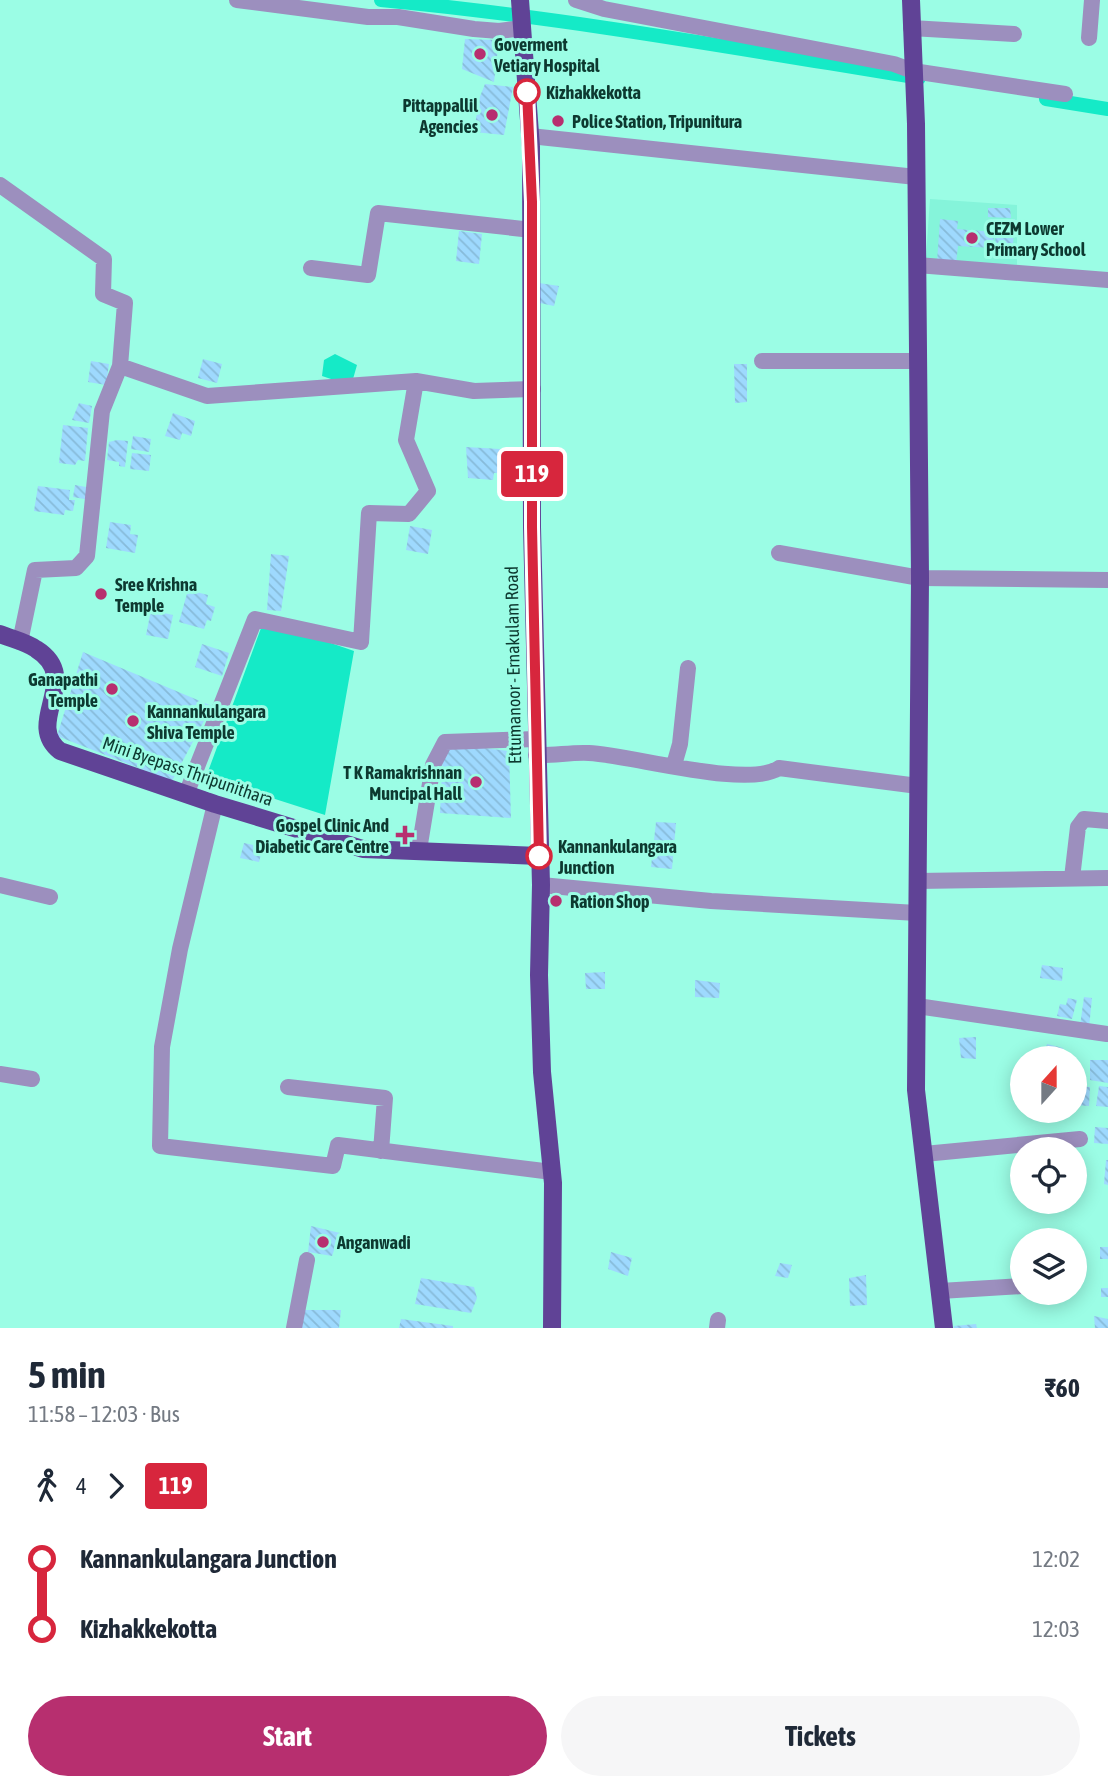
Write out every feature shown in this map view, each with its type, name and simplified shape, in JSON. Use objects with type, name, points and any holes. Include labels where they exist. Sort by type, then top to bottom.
[{"type":"main road","name":"Ettumanoor - Ernakulam Road","points":[[520,0],[530,136],[541,1058],[552,1172],[552,1328]]},
{"type":"main road","points":[[911,0],[916,177],[920,578],[916,1090],[944,1328]]},
{"type":"main road","name":"Mini Byepass Thripunithara","points":[[0,634],[35,648],[48,659],[55,670],[57,680],[46,730],[52,745],[60,751],[187,792],[215,804],[363,849],[539,856]]},
{"type":"street","points":[[237,0],[368,17],[398,17],[474,29],[499,31],[522,28]]},
{"type":"street","points":[[576,0],[604,9],[894,64],[913,71],[1065,93]]},
{"type":"street","points":[[1088,38],[1091,0]]},
{"type":"street","points":[[912,28],[1014,33]]},
{"type":"street","points":[[530,136],[916,177]]},
{"type":"street","points":[[0,185],[104,258],[103,294],[125,303],[120,366],[102,411],[88,556],[76,568],[35,570],[20,642]]},
{"type":"street","points":[[311,268],[369,275],[378,213],[532,230]]},
{"type":"street","points":[[917,265],[1108,280]]},
{"type":"street","points":[[762,361],[918,361]]},
{"type":"street","points":[[120,366],[207,396],[416,381],[474,391],[533,389]]},
{"type":"street","points":[[187,792],[255,619],[361,642],[369,513],[409,514],[428,491],[406,440],[416,381]]},
{"type":"street","points":[[779,553],[920,578],[1108,580]]},
{"type":"street","points":[[674,765],[680,744],[688,668]]},
{"type":"street","points":[[419,850],[433,765],[445,742],[593,753],[674,765],[695,771],[769,775],[779,768],[918,786]]},
{"type":"street","points":[[215,804],[180,950],[162,1047],[160,1146],[333,1166],[338,1145],[552,1172]]},
{"type":"street","points":[[1072,878],[1078,827],[1083,819],[1108,821]]},
{"type":"street","points":[[917,881],[1108,878]]},
{"type":"street","points":[[0,885],[50,897]]},
{"type":"street","points":[[541,885],[711,901],[917,913]]},
{"type":"street","points":[[917,1006],[1107,1034]]},
{"type":"street","points":[[0,1074],[32,1079]]},
{"type":"street","points":[[288,1087],[385,1098],[381,1151]]},
{"type":"street","points":[[924,1154],[1010,1146]]},
{"type":"street","points":[[295,1328],[306,1260]]},
{"type":"street","points":[[940,1291],[1010,1287]]},
{"type":"shaded area","name":"CEZM Lower Primary School","points":[[930,199],[1017,205],[1017,277],[925,271]]},
{"type":"shaded area","points":[[335,354],[357,365],[353,379],[340,382],[322,376],[324,360]]},
{"type":"shaded area","points":[[264,620],[354,651],[325,815],[206,777]]},
{"type":"building","name":"Goverment Vetiary Hospital","points":[[465,39],[499,40],[494,82],[462,69]]},
{"type":"building","name":"Pittappallil Agencies","points":[[485,84],[513,87],[504,135],[474,132],[479,99]]},
{"type":"building","points":[[988,208],[1010,208],[1011,218],[988,217]]},
{"type":"building","name":"CEZM Lower Primary School","points":[[940,219],[958,221],[957,229],[994,232],[993,248],[958,246],[956,264],[937,262]]},
{"type":"building","points":[[996,219],[1015,219],[1012,257],[995,256]]},
{"type":"building","points":[[459,231],[482,234],[479,264],[456,261]]},
{"type":"building","points":[[539,283],[559,286],[554,306],[535,302]]},
{"type":"building","points":[[203,359],[222,364],[217,383],[198,378]]},
{"type":"building","points":[[91,361],[109,364],[106,385],[88,382]]},
{"type":"building","points":[[734,364],[747,364],[747,402],[735,403]]},
{"type":"building","points":[[79,403],[92,406],[89,423],[72,420]]},
{"type":"building","points":[[173,413],[195,421],[191,436],[182,433],[180,440],[165,436]]},
{"type":"building","points":[[63,425],[88,428],[85,461],[78,460],[75,465],[59,463]]},
{"type":"building","points":[[133,436],[151,439],[149,452],[131,449]]},
{"type":"building","points":[[128,441],[125,467],[119,466],[119,462],[107,460],[109,442]]},
{"type":"building","points":[[466,447],[500,449],[498,473],[494,473],[493,480],[468,478]]},
{"type":"building","points":[[132,453],[151,455],[149,471],[130,469]]},
{"type":"building","points":[[75,485],[92,488],[90,500],[73,497]]},
{"type":"building","points":[[38,486],[70,490],[69,500],[75,500],[73,511],[65,510],[64,515],[34,511]]},
{"type":"building","points":[[110,522],[131,525],[130,534],[138,535],[135,553],[106,548]]},
{"type":"building","points":[[410,526],[432,530],[428,554],[406,550]]},
{"type":"building","points":[[271,554],[289,556],[281,611],[267,610]]},
{"type":"building","points":[[188,590],[208,595],[206,604],[215,607],[211,621],[207,620],[204,629],[179,622]]},
{"type":"building","points":[[151,610],[173,615],[168,639],[146,635]]},
{"type":"building","points":[[202,644],[229,653],[222,676],[195,667]]},
{"type":"building","name":"Kannankulangara Shiva Temple","points":[[83,652],[212,706],[172,781],[57,736]]},
{"type":"building","name":"T K Ramakrishnan Muncipal Hall","points":[[449,744],[509,751],[511,818],[440,813],[443,752]]},
{"type":"building","points":[[656,822],[676,823],[672,869],[651,867]]},
{"type":"building","points":[[244,843],[263,847],[259,862],[240,858]]},
{"type":"building","points":[[1042,965],[1063,968],[1062,981],[1040,978]]},
{"type":"building","points":[[605,972],[605,989],[586,989],[585,973]]},
{"type":"building","points":[[695,980],[720,983],[719,998],[695,997]]},
{"type":"building","points":[[1084,997],[1092,998],[1089,1028],[1080,1026]]},
{"type":"building","points":[[1068,998],[1077,1000],[1072,1019],[1057,1016],[1060,1004],[1066,1005]]},
{"type":"building","points":[[976,1037],[976,1059],[961,1058],[959,1038]]},
{"type":"building","points":[[1090,1060],[1108,1060],[1108,1083],[1090,1080]]},
{"type":"building","points":[[1099,1086],[1108,1087],[1108,1107],[1096,1106]]},
{"type":"building","points":[[1087,1087],[1090,1087],[1087,1106]]},
{"type":"building","points":[[1095,1127],[1108,1128],[1108,1144],[1094,1143]]},
{"type":"building","points":[[1108,1160],[1108,1185],[1104,1184]]},
{"type":"building","name":"Anganwadi","points":[[311,1226],[340,1233],[332,1256],[308,1252]]},
{"type":"building","points":[[1100,1247],[1108,1247],[1108,1259],[1100,1259]]},
{"type":"building","points":[[611,1252],[632,1258],[628,1276],[608,1269]]},
{"type":"building","points":[[780,1263],[792,1265],[788,1278],[775,1276]]},
{"type":"building","points":[[866,1275],[867,1305],[850,1306],[849,1278]]},
{"type":"building","points":[[421,1278],[474,1287],[477,1298],[471,1313],[415,1304]]},
{"type":"building","points":[[1101,1288],[1108,1288],[1108,1297],[1101,1297]]},
{"type":"building","points":[[299,1310],[341,1310],[339,1328],[299,1328]]},
{"type":"building","points":[[1094,1316],[1108,1319],[1108,1328],[1095,1328]]},
{"type":"building","points":[[401,1319],[453,1326],[453,1328],[399,1328]]},
{"type":"building","points":[[976,1324],[977,1328],[954,1328],[954,1326]]},
{"type":"waterway","points":[[381,0],[583,25],[919,78]]},
{"type":"waterway","points":[[1046,99],[1108,109]]},
{"type":"bus line","name":"119","points":[[527,92],[532,202],[532,527],[539,856]]},
{"type":"place","name":"Goverment Vetiary Hospital","points":[[480,54]]},
{"type":"place","name":"Kizhakkekotta","points":[[527,92]]},
{"type":"place","name":"Pittappallil Agencies","points":[[492,115]]},
{"type":"place","name":"Police Station, Tripunitura","points":[[558,121]]},
{"type":"place","name":"CEZM Lower Primary School","points":[[972,238]]},
{"type":"place","name":"Sree Krishna Temple","points":[[101,594]]},
{"type":"place","name":"Ganapathi Temple","points":[[112,689]]},
{"type":"place","name":"Kannankulangara Shiva Temple","points":[[133,721]]},
{"type":"place","name":"T K Ramakrishnan Muncipal Hall","points":[[476,782]]},
{"type":"place","name":"Gospel Clinic And Diabetic Care Centre","points":[[405,835]]},
{"type":"place","name":"Kannankulangara Junction","points":[[539,856]]},
{"type":"place","name":"Ration Shop","points":[[556,901]]},
{"type":"place","name":"Anganwadi","points":[[323,1242]]}]
